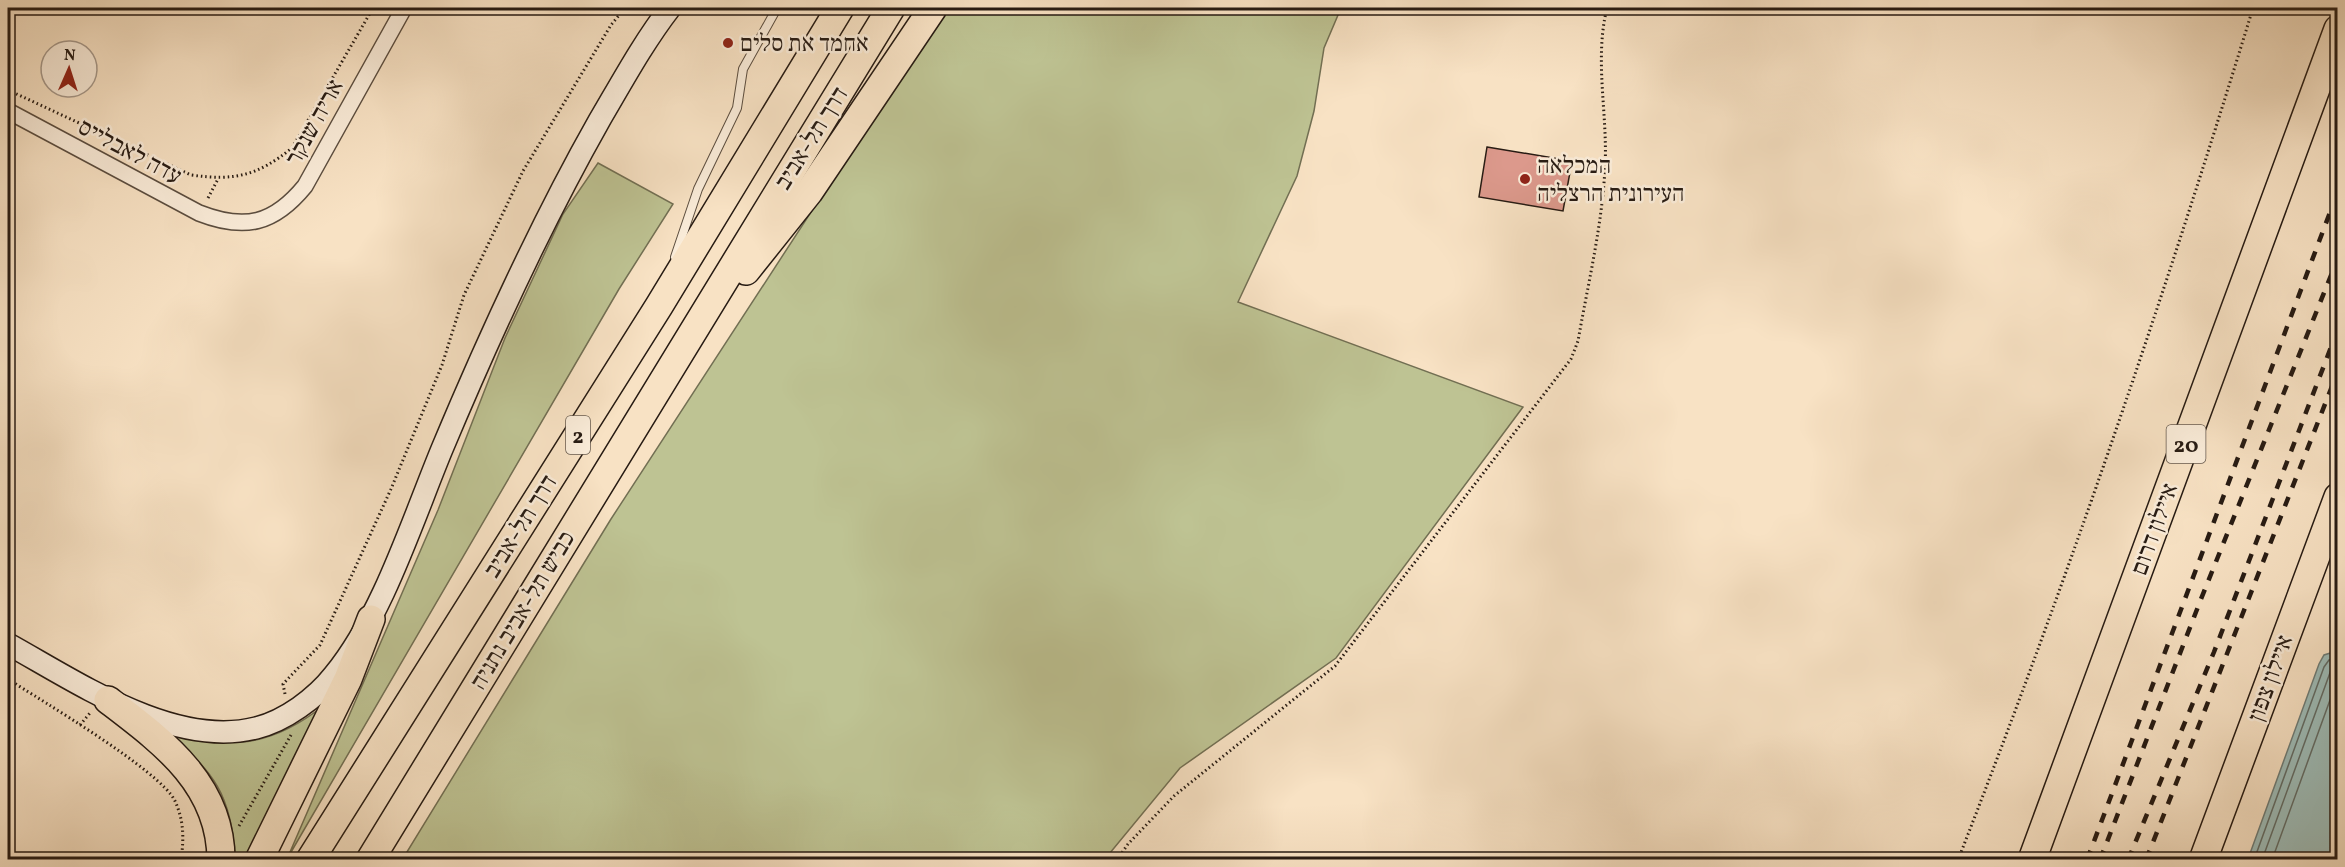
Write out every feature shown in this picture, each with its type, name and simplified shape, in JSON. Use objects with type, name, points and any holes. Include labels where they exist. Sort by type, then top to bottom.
[{"type":"highway","name":"דרך תל-אביב","points":[[310,860],[659,306],[840,8]]},
{"type":"highway","name":"דרך תל-אביב","points":[[674,361],[891,8]]},
{"type":"highway","points":[[674,361],[809,192],[933,8]]},
{"type":"highway","name":"איילון דרום","points":[[2032,860],[2337,29]]},
{"type":"highway","name":"כביש תל-אביב נתניה","points":[[370,860],[674,361]]},
{"type":"highway","name":"איילון צפון","points":[[2203,860],[2337,496]]},
{"type":"highway","points":[[259,860],[348,679],[371,619]]},
{"type":"highway","points":[[101,704],[152,734],[189,770],[213,811],[221,852]]},
{"type":"main road","points":[[8,644],[101,704],[208,733],[259,727],[288,714],[334,676],[371,619],[519,270],[568,177],[648,36],[670,8]]},
{"type":"street","name":"אריה שנקר","points":[[235,223],[271,218],[299,192],[404,8]]},
{"type":"street","name":"עדה לאבלייס","points":[[8,111],[199,213],[219,221],[235,223]]},
{"type":"lane","points":[[659,306],[698,189],[737,108],[743,69],[777,8]]},
{"type":"path","points":[[8,90],[191,175],[218,178],[248,175],[272,164],[292,148],[373,8]]},
{"type":"path","points":[[221,852],[234,835],[292,733],[283,684],[320,645],[391,489],[438,376],[464,295],[523,171],[611,25],[625,8]]},
{"type":"path","points":[[1117,860],[1128,844],[1174,796],[1335,666],[1571,358],[1578,341],[1601,208],[1605,168],[1600,45],[1607,8]]},
{"type":"path","points":[[1958,860],[2022,696],[2131,391],[2194,201],[2253,8]]},
{"type":"path","points":[[199,213],[218,178]]},
{"type":"path","points":[[8,679],[80,725],[158,781],[174,799],[184,829],[182,860]]},
{"type":"path","points":[[80,725],[101,704]]},
{"type":"green space","points":[[944,8],[1341,8],[1324,48],[1314,111],[1297,176],[1238,302],[1523,407],[1336,658],[1180,768],[1105,859],[402,860],[611,519]]},
{"type":"green space","points":[[598,163],[673,204],[619,289],[287,859],[438,510],[505,338],[563,214]]},
{"type":"green space","points":[[323,706],[250,859],[235,859],[230,818],[217,786],[196,759],[165,732],[209,741],[248,742],[285,730]]},
{"type":"water","points":[[2337,651],[2337,859],[2248,859],[2319,664],[2324,655]]},
{"type":"building","name":"המכלאה העירונית הרצליה","points":[[1487,147],[1572,161],[1563,211],[1479,197]]},
{"type":"railway","points":[[2087,860],[2338,191]]},
{"type":"railway","points":[[2100,860],[2201,599],[2338,258]]},
{"type":"railway","points":[[2128,860],[2214,652],[2338,329]]},
{"type":"railway","points":[[2146,860],[2338,371]]},
{"type":"place","name":"אחמד את סלים","points":[[728,43]]},
{"type":"place","name":"המכלאה העירונית הרצליה","points":[[1525,179]]}]
